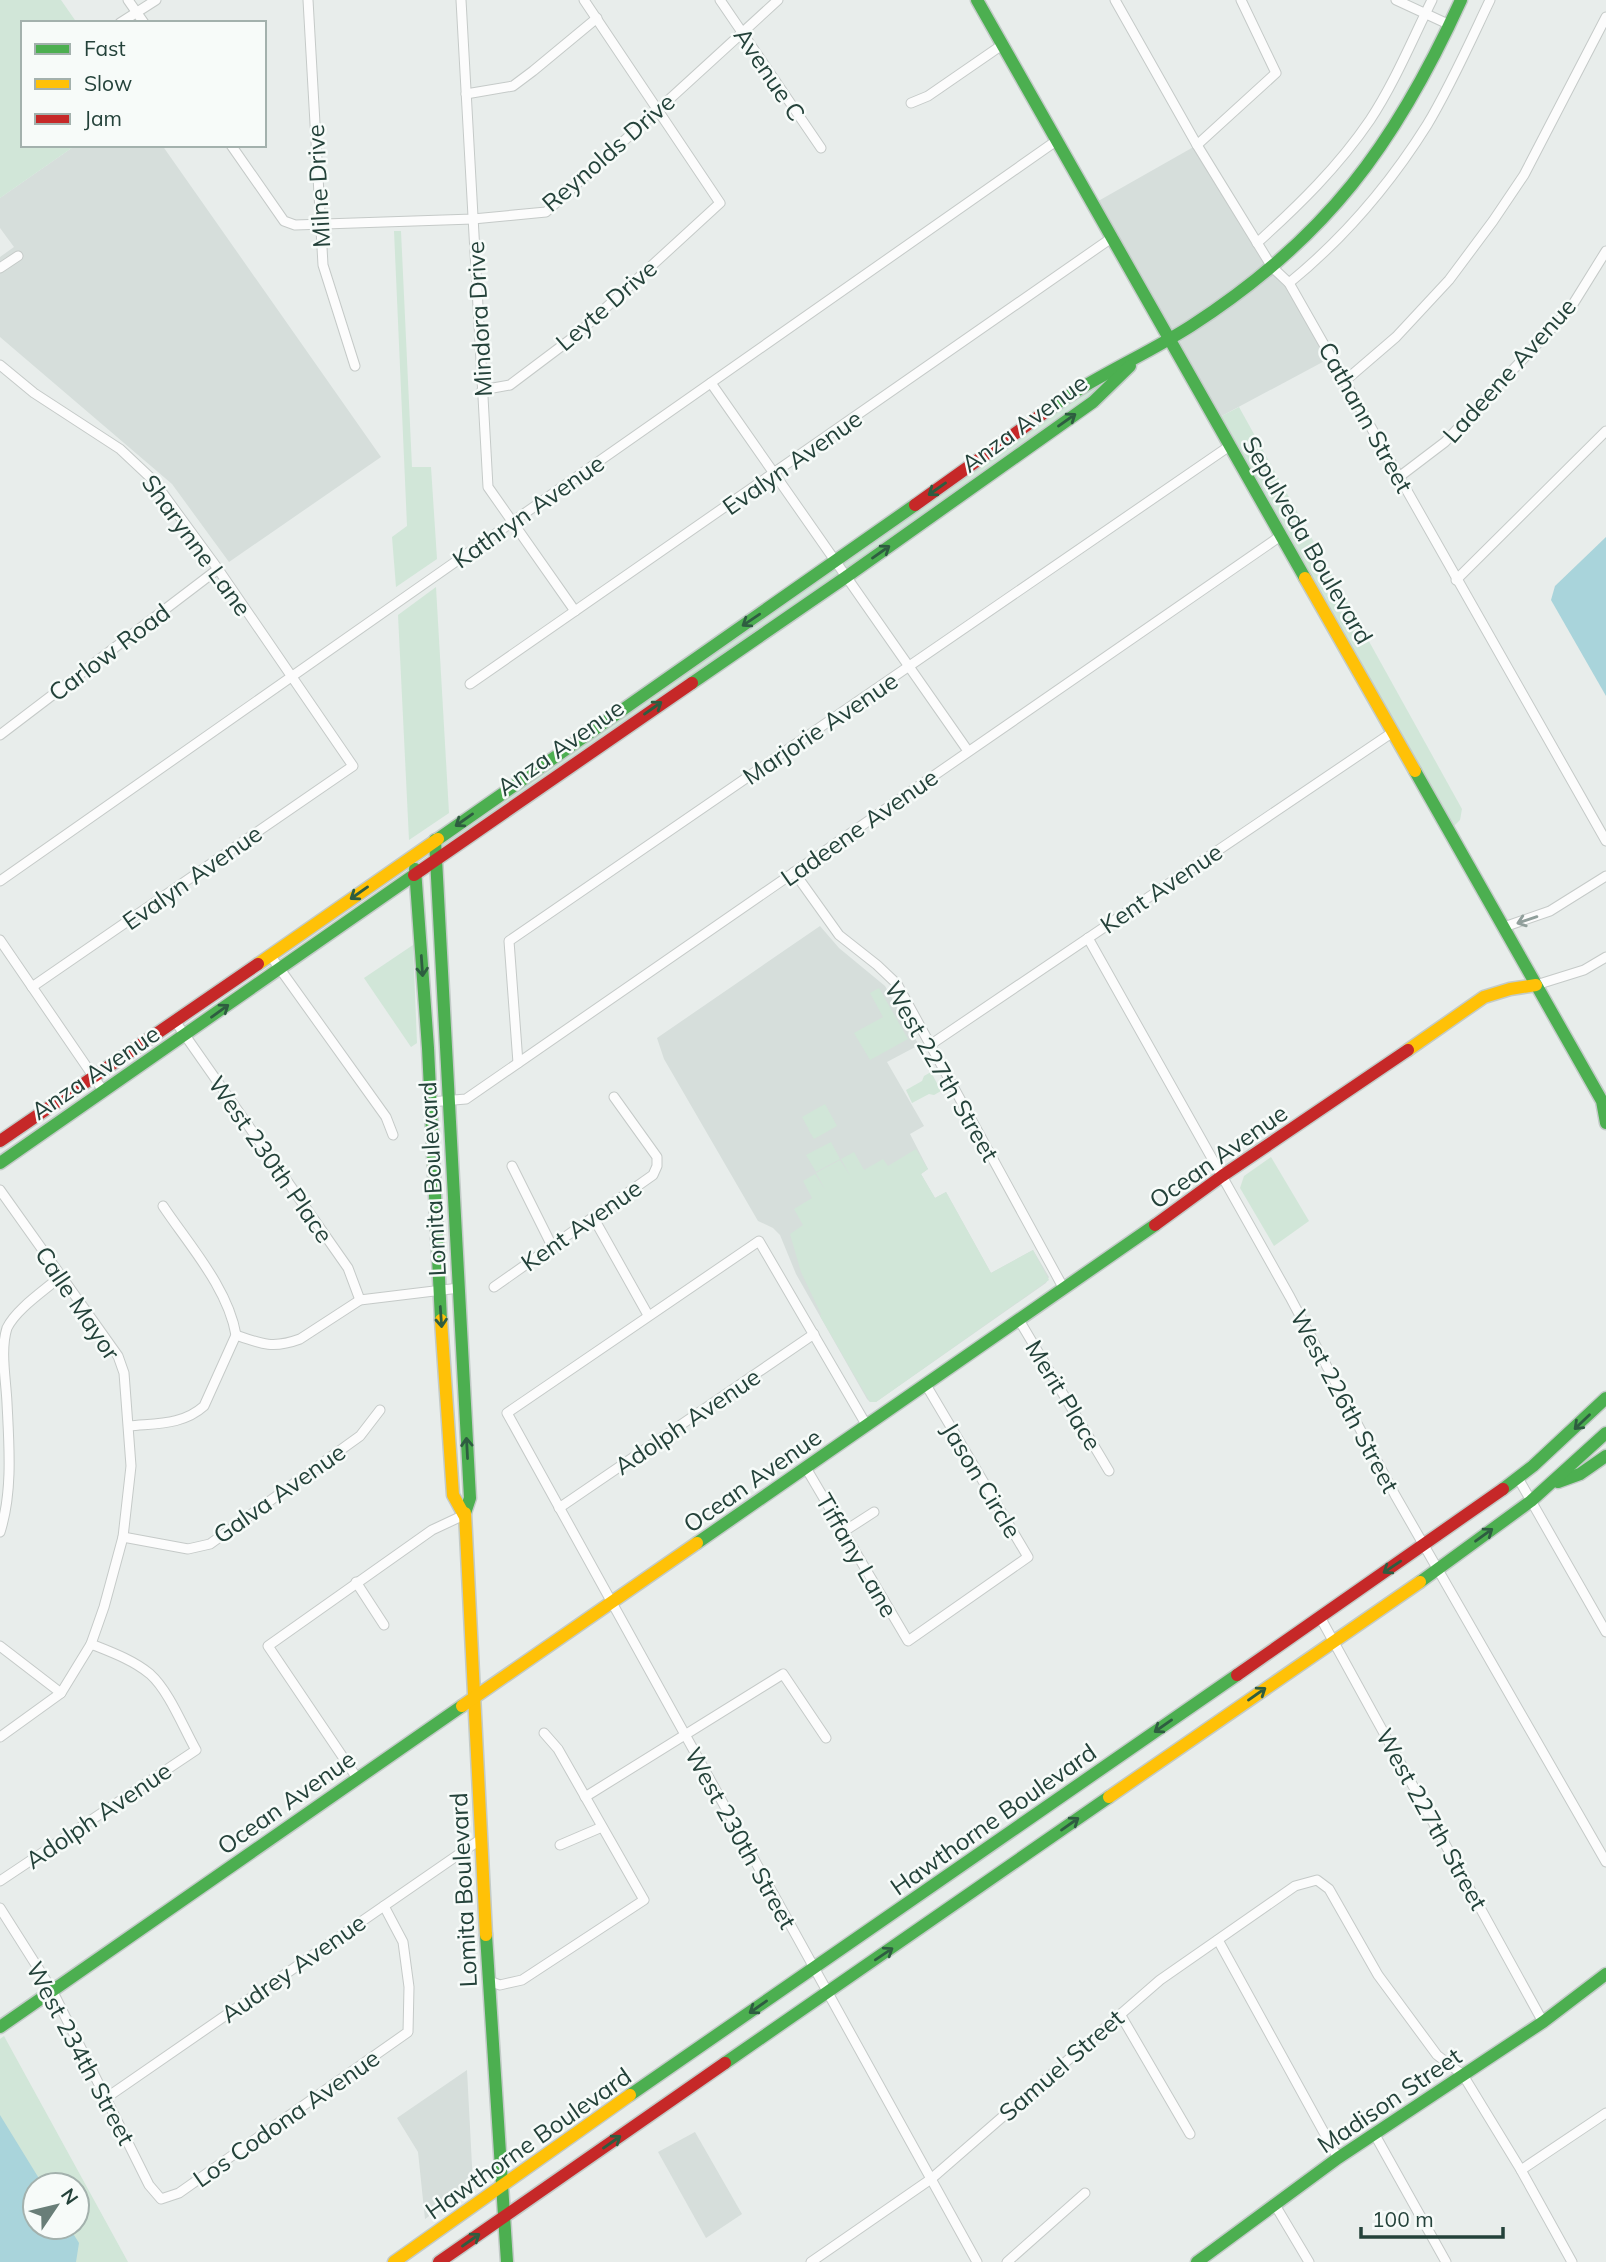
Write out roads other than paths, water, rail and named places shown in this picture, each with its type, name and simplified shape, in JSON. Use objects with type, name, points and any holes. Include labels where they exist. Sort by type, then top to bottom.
[{"type":"main road","name":"Sepulveda Boulevard","points":[[977,0],[1604,1102],[1606,1123]]},
{"type":"main road","name":"Anza Avenue","points":[[0,1141],[835,562],[1084,385],[1138,359],[1192,327],[1272,267],[1321,222],[1379,152],[1416,92],[1461,0]]},
{"type":"main road","name":"Anza Avenue","points":[[0,1163],[846,577],[1093,402],[1138,359]]},
{"type":"main road","name":"Lomita Boulevard","points":[[435,839],[470,1498],[464,1515],[500,2186],[508,2262]]},
{"type":"main road","name":"Lomita Boulevard","points":[[415,854],[453,1496],[464,1515]]},
{"type":"main road","name":"Ocean Avenue","points":[[0,2027],[1064,1289],[1222,1176],[1484,997],[1536,985]]},
{"type":"main road","name":"Hawthorne Boulevard","points":[[394,2262],[1424,1546],[1518,1478],[1606,1398]]},
{"type":"main road","name":"Hawthorne Boulevard","points":[[439,2262],[1437,1570],[1531,1501],[1606,1433]]},
{"type":"main road","points":[[1550,1485],[1580,1474],[1606,1456]]},
{"type":"main road","name":"Madison Street","points":[[1197,2262],[1338,2158],[1544,2022],[1606,1974]]},
{"type":"street","points":[[128,0],[143,21]]},
{"type":"street","points":[[123,21],[156,0]]},
{"type":"street","name":"Milne Drive","points":[[308,0],[323,265],[355,366]]},
{"type":"street","name":"Mindora Drive","points":[[461,0],[488,487],[575,611]]},
{"type":"street","points":[[584,0],[658,110]]},
{"type":"street","name":"Avenue C","points":[[720,0],[821,148]]},
{"type":"street","name":"Reynolds Drive","points":[[232,147],[284,221],[295,225],[473,219],[546,212],[778,0]]},
{"type":"street","name":"Cathann Street","points":[[1115,0],[1197,145],[1272,267],[1289,283],[1346,380],[1456,580],[1606,842]]},
{"type":"street","points":[[1197,145],[1276,73],[1241,0]]},
{"type":"street","points":[[1396,0],[1450,25]]},
{"type":"street","points":[[1257,243],[1320,184],[1370,119],[1400,68],[1432,0]]},
{"type":"street","points":[[1289,283],[1343,233],[1395,171],[1426,126],[1457,71],[1490,0]]},
{"type":"street","points":[[1346,380],[1405,328],[1449,280],[1493,221],[1524,175],[1606,17]]},
{"type":"street","points":[[467,94],[513,86],[597,18]]},
{"type":"street","points":[[911,103],[928,96],[1002,45]]},
{"type":"street","name":"Leyte Drive","points":[[482,390],[510,385],[575,336],[720,203],[658,110]]},
{"type":"street","name":"Kathryn Avenue","points":[[0,881],[1056,141]]},
{"type":"street","name":"Evalyn Avenue","points":[[470,684],[1113,237]]},
{"type":"street","name":"Ladeene Avenue","points":[[1399,477],[1445,442],[1570,309],[1606,251]]},
{"type":"street","points":[[0,268],[18,256]]},
{"type":"street","name":"Sharynne Lane","points":[[0,365],[34,393],[120,449],[142,468],[164,493],[352,766]]},
{"type":"street","points":[[710,383],[968,751]]},
{"type":"street","points":[[1456,580],[1606,432]]},
{"type":"street","name":"Marjorie Avenue","points":[[518,1063],[509,941],[1231,445]]},
{"type":"street","name":"Ladeene Avenue","points":[[430,1102],[466,1099],[1282,535]]},
{"type":"street","name":"Carlow Road","points":[[0,735],[218,569]]},
{"type":"street","name":"Kent Avenue","points":[[930,1045],[1393,732]]},
{"type":"street","name":"Evalyn Avenue","points":[[32,987],[352,766]]},
{"type":"street","name":"West 227th Street","points":[[794,872],[839,936],[897,984],[1064,1289]]},
{"type":"street","points":[[1504,927],[1550,911],[1606,876]]},
{"type":"street","name":"West 226th Street","points":[[1088,938],[1149,1042],[1302,1318],[1437,1570],[1606,1862]]},
{"type":"street","points":[[0,940],[104,1092]]},
{"type":"street","points":[[270,955],[386,1117],[393,1135]]},
{"type":"street","points":[[1536,985],[1584,970],[1606,957]]},
{"type":"street","name":"West 230th Place","points":[[175,1021],[348,1268],[360,1300]]},
{"type":"street","name":"Kent Avenue","points":[[494,1287],[653,1175],[657,1157],[614,1097]]},
{"type":"street","points":[[512,1166],[552,1246]]},
{"type":"street","name":"Calle Mayor","points":[[0,1190],[118,1356],[124,1373],[131,1466],[123,1537],[91,1644],[61,1693]]},
{"type":"street","points":[[129,1426],[178,1422],[196,1413],[204,1406],[236,1335],[230,1310],[222,1294],[163,1206]]},
{"type":"street","points":[[593,1217],[648,1315],[759,1241],[867,1426]]},
{"type":"street","points":[[0,1532],[4,1521],[9,1469],[3,1350],[7,1329],[17,1314],[61,1276]]},
{"type":"street","points":[[236,1335],[266,1346],[290,1343],[360,1300],[458,1288]]},
{"type":"street","name":"West 230th Street","points":[[648,1315],[506,1413],[977,2262]]},
{"type":"street","name":"Merit Place","points":[[1019,1320],[1109,1471]]},
{"type":"street","name":"Adolph Avenue","points":[[559,1508],[814,1334]]},
{"type":"street","name":"Jason Circle","points":[[908,1641],[1028,1557],[926,1385]]},
{"type":"street","name":"Galva Avenue","points":[[123,1537],[188,1549],[210,1544],[360,1436],[380,1410]]},
{"type":"street","name":"Tiffany Lane","points":[[806,1468],[908,1641]]},
{"type":"street","points":[[1518,1478],[1606,1632]]},
{"type":"street","points":[[843,1532],[874,1512]]},
{"type":"street","points":[[357,1778],[268,1646],[432,1530],[464,1515]]},
{"type":"street","points":[[356,1582],[384,1625]]},
{"type":"street","name":"West 227th Street","points":[[1320,1617],[1544,2022]]},
{"type":"street","name":"Adolph Avenue","points":[[0,1881],[196,1750],[160,1685],[149,1673],[133,1662],[91,1644]]},
{"type":"street","points":[[0,1646],[61,1693],[0,1737]]},
{"type":"street","points":[[585,1797],[783,1674],[826,1738]]},
{"type":"street","points":[[489,1982],[500,1984],[522,1980],[644,1899],[558,1749],[544,1733]]},
{"type":"street","points":[[561,1845],[602,1828]]},
{"type":"street","name":"Audrey Avenue","points":[[106,2098],[481,1839]]},
{"type":"street","name":"Samuel Street","points":[[811,2262],[931,2179],[1160,1980],[1295,1886],[1317,1880],[1329,1889],[1378,1975],[1437,2056],[1463,2076]]},
{"type":"street","name":"Los Codona Avenue","points":[[161,2199],[179,2193],[408,2032],[409,1987],[403,1942],[384,1906]]},
{"type":"street","name":"West 234th Street","points":[[0,1909],[52,1990],[149,2185],[161,2199]]},
{"type":"street","points":[[1218,1940],[1338,2158]]},
{"type":"street","points":[[1120,2014],[1190,2134]]},
{"type":"street","points":[[1463,2076],[1521,2170],[1572,2262]]},
{"type":"street","points":[[1521,2170],[1606,2113]]},
{"type":"street","points":[[1375,2135],[1446,2262]]},
{"type":"street","points":[[1007,2262],[1085,2193]]},
{"type":"street","points":[[1275,2205],[1309,2262]]},
{"type":"water","points":[[1606,537],[1606,696],[1551,600],[1555,586]]},
{"type":"water","points":[[0,2115],[34,2171],[21,2171],[21,2241],[79,2243],[76,2262],[0,2262]]}]
